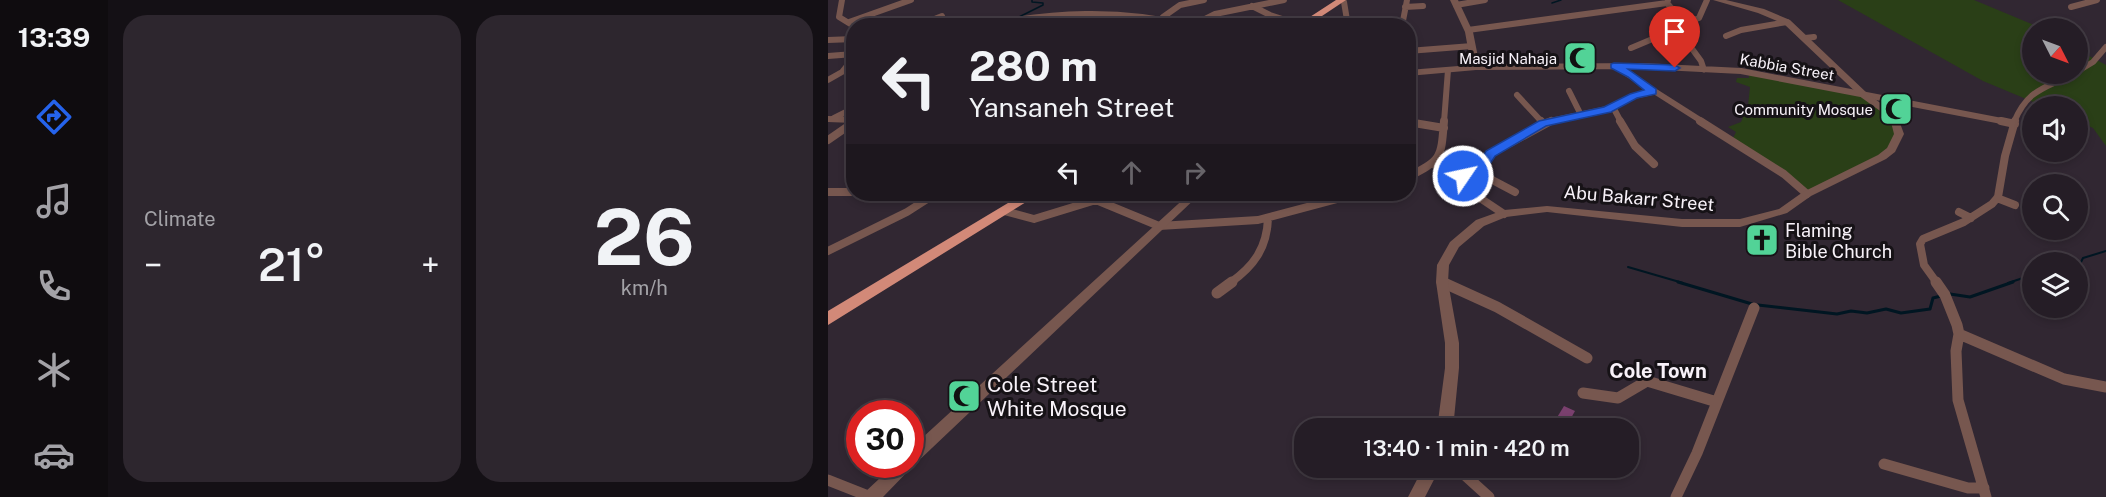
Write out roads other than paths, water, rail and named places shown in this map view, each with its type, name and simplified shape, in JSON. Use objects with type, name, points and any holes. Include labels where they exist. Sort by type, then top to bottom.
[{"type":"highway","points":[[1313,18],[1344,1]]},
{"type":"highway","points":[[1318,18],[1344,1]]},
{"type":"highway","points":[[828,310],[1009,201]]},
{"type":"highway","points":[[828,319],[1020,201]]},
{"type":"street","points":[[839,17],[842,0]]},
{"type":"street","points":[[866,18],[911,0]]},
{"type":"street","points":[[1163,17],[1179,3],[1204,0]]},
{"type":"street","points":[[1205,18],[1284,0]]},
{"type":"street","points":[[1476,67],[1468,30],[1455,2],[1485,0]]},
{"type":"street","points":[[1685,23],[1699,18],[1707,0]]},
{"type":"street","name":"Abu Bakarr Street","points":[[1445,418],[1452,368],[1451,333],[1442,282],[1443,265],[1454,245],[1480,223],[1504,214],[1532,210],[1566,210],[1682,224],[1725,224],[1752,220],[1783,211],[1807,194],[1882,157],[1891,150],[1899,134],[1894,117],[1864,96],[1810,38],[1787,22],[1761,11],[1717,0]]},
{"type":"street","points":[[2071,7],[2097,0]]},
{"type":"street","points":[[1344,1],[1347,18]]},
{"type":"street","points":[[1468,30],[1668,2],[1685,23],[1687,27],[1683,32],[1683,40],[1702,61],[1704,70]]},
{"type":"street","points":[[1403,18],[1406,3],[1423,6]]},
{"type":"street","points":[[1252,6],[1279,18]]},
{"type":"street","points":[[1040,18],[1097,12],[1166,18]]},
{"type":"street","points":[[937,18],[942,16]]},
{"type":"street","points":[[830,17],[839,17],[846,21]]},
{"type":"street","points":[[1726,36],[1741,30],[1787,22]]},
{"type":"street","points":[[1631,48],[1662,35],[1683,32]]},
{"type":"street","points":[[828,40],[846,39]]},
{"type":"street","points":[[1416,50],[1472,46]]},
{"type":"street","points":[[2088,65],[2106,46]]},
{"type":"street","points":[[828,56],[846,56]]},
{"type":"street","points":[[1614,66],[1632,75],[1652,92],[1784,174],[1807,194]]},
{"type":"street","name":"Kabbia Street","points":[[1416,72],[1476,67],[1614,66],[1740,71],[1776,75],[1864,96],[1947,109],[2015,124]]},
{"type":"street","points":[[828,80],[842,72],[846,67]]},
{"type":"street","points":[[1416,173],[1434,163],[1442,147],[1449,70]]},
{"type":"street","points":[[1985,493],[1958,400],[1956,351],[1959,334],[1944,293],[1924,265],[1920,244],[1923,239],[1971,218],[1994,203],[2022,104],[2033,93],[2051,84]]},
{"type":"street","points":[[1569,91],[1581,115]]},
{"type":"street","points":[[1479,173],[1490,154],[1543,123],[1613,107],[1634,96],[1652,92]]},
{"type":"street","points":[[1517,95],[1543,123]]},
{"type":"street","points":[[1613,107],[1637,149],[1647,161],[1654,164]]},
{"type":"street","points":[[830,119],[846,112]]},
{"type":"street","points":[[830,119],[846,120]]},
{"type":"street","points":[[1416,123],[1444,128]]},
{"type":"street","points":[[828,140],[846,127]]},
{"type":"street","points":[[1434,163],[1458,177],[1479,173],[1515,192]]},
{"type":"street","points":[[1458,177],[1459,184],[1504,214]]},
{"type":"street","points":[[828,192],[846,192]]},
{"type":"street","points":[[1997,198],[2015,205]]},
{"type":"street","points":[[828,251],[907,212],[924,201]]},
{"type":"street","points":[[1004,211],[1015,211],[1034,219],[1093,201]]},
{"type":"street","points":[[1098,201],[1159,226],[1268,218],[1333,201]]},
{"type":"street","points":[[924,447],[1187,201]]},
{"type":"street","points":[[1959,212],[1971,218]]},
{"type":"street","points":[[1217,293],[1238,278],[1262,254],[1268,242],[1268,218]]},
{"type":"street","points":[[1442,282],[1497,307],[1587,358]]},
{"type":"street","points":[[1676,497],[1754,309]]},
{"type":"street","points":[[1959,334],[2064,379],[2106,387]]},
{"type":"street","points":[[1583,393],[1611,400],[1621,399],[1647,381],[1717,402]]},
{"type":"street","points":[[1884,464],[1985,493]]},
{"type":"street","points":[[828,480],[871,497],[891,478]]},
{"type":"street","points":[[1416,497],[1426,478]]},
{"type":"street","points":[[1468,478],[1489,497]]},
{"type":"waterway","points":[[1017,18],[1043,5],[1043,3],[1032,2],[1032,0]]},
{"type":"waterway","points":[[1552,3],[1561,0]]},
{"type":"waterway","points":[[2088,256],[2106,251]]},
{"type":"waterway","points":[[1628,267],[1683,283]]},
{"type":"waterway","points":[[2008,283],[2022,278]]},
{"type":"waterway","points":[[1678,282],[1752,304]]},
{"type":"waterway","points":[[1950,294],[1970,297],[2013,282]]},
{"type":"waterway","points":[[1758,305],[1837,314],[1851,311],[1867,313],[1886,309],[1901,313],[1930,309],[1933,298],[1941,296]]},
{"type":"place","name":"Masjid Nahaja","points":[[1580,58]]},
{"type":"place","name":"Community Mosque","points":[[1896,109]]},
{"type":"place","name":"Flaming Bible Church","points":[[1762,240]]},
{"type":"place","name":"Cole Street White Mosque","points":[[964,396]]},
{"type":"district","name":"Cole Town","points":[[1658,371]]}]
